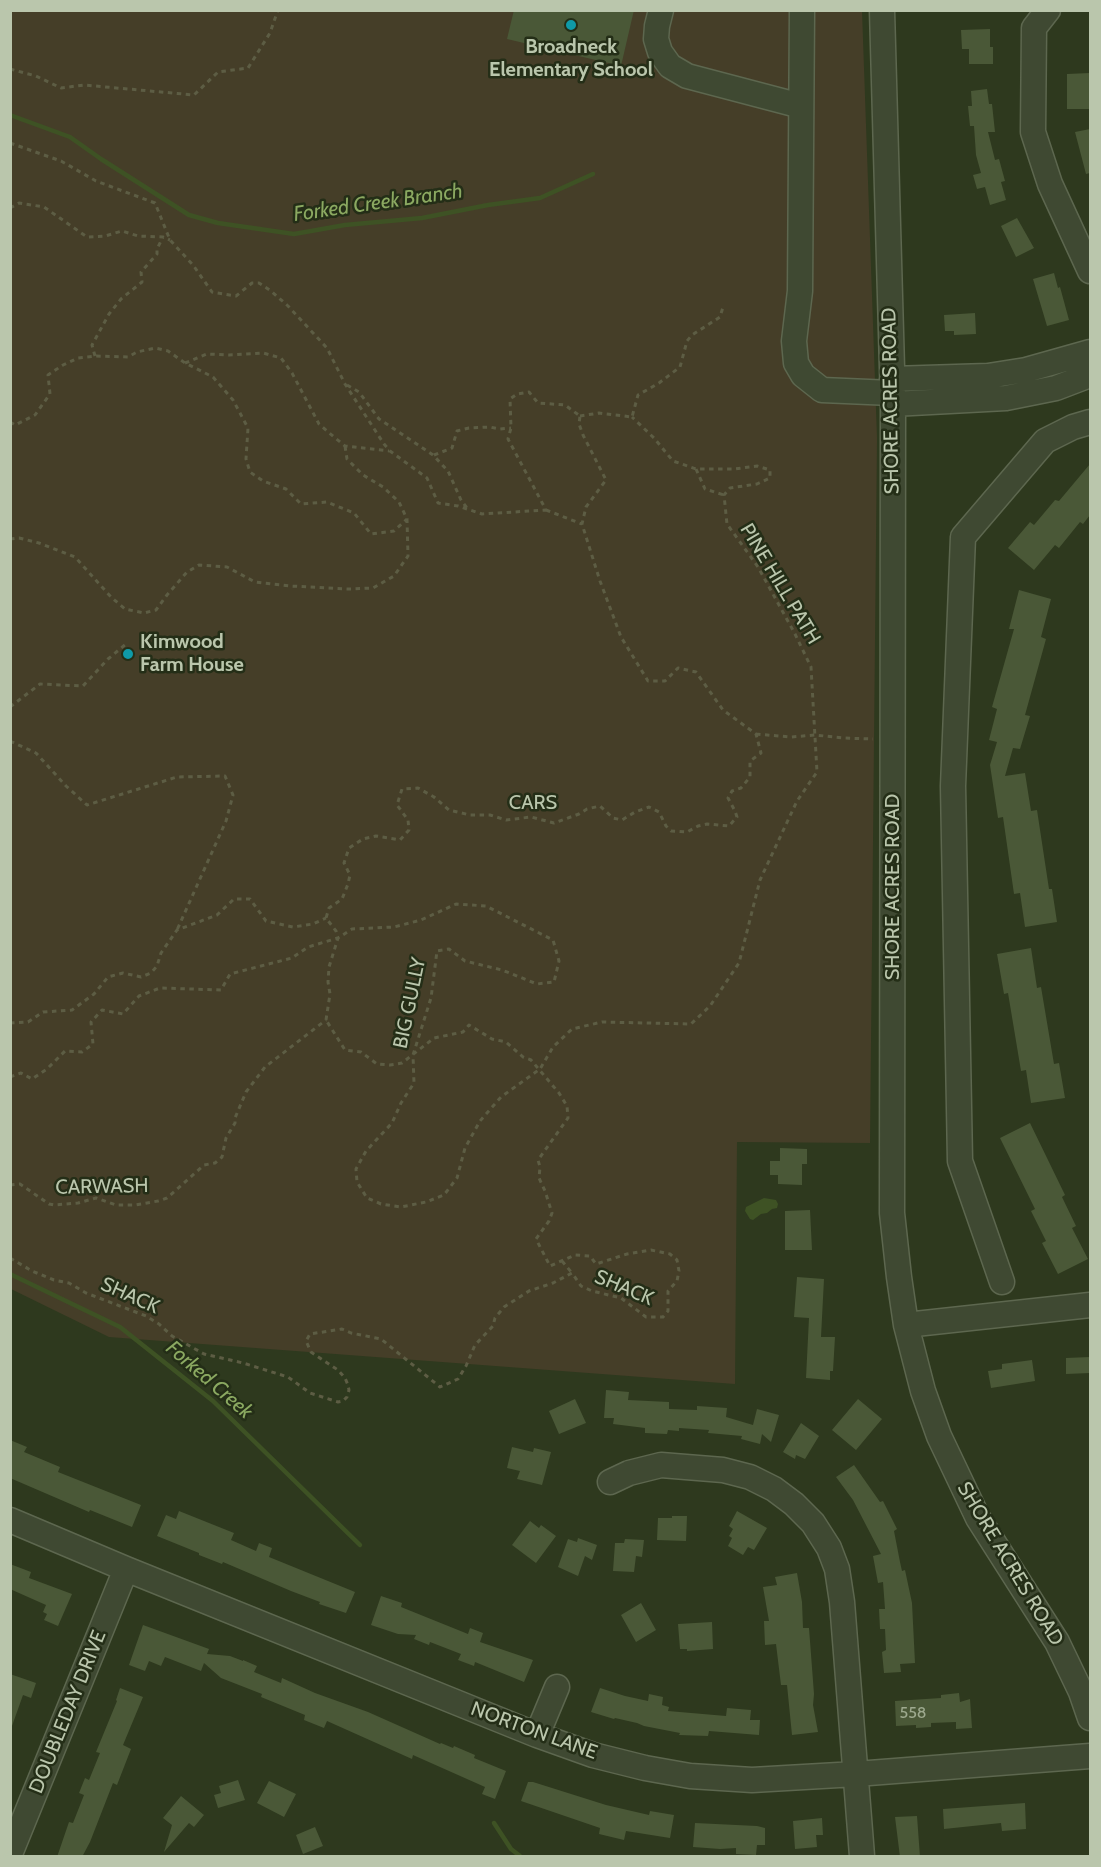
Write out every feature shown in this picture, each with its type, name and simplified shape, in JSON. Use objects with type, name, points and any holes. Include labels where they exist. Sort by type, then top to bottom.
[{"type":"street","points":[[661,10],[656,39],[660,52],[670,66],[687,76],[801,106]]},
{"type":"street","points":[[802,10],[800,291],[794,340],[796,363],[802,375],[822,390],[1006,398],[1056,388],[1090,375]]},
{"type":"street","name":"SHORE ACRES ROAD","points":[[882,10],[892,392],[892,1213],[899,1277],[906,1325],[923,1391],[939,1436],[978,1518],[1057,1641],[1081,1692],[1090,1718]]},
{"type":"street","points":[[1048,10],[1034,28],[1034,132],[1050,184],[1090,271]]},
{"type":"street","points":[[892,392],[1026,370],[1090,352]]},
{"type":"street","points":[[1002,1282],[960,1161],[953,786],[963,537],[1045,441],[1073,427],[1090,422]]},
{"type":"street","points":[[906,1325],[1090,1305]]},
{"type":"street","points":[[610,1482],[629,1473],[661,1465],[723,1470],[750,1477],[774,1489],[794,1504],[813,1523],[829,1548],[837,1569],[842,1602],[862,1857]]},
{"type":"street","name":"NORTON LANE","points":[[10,1520],[537,1735],[593,1755],[645,1768],[690,1776],[752,1780],[1090,1756]]},
{"type":"street","name":"DOUBLEDAY DRIVE","points":[[10,1854],[126,1569]]},
{"type":"street","points":[[537,1735],[557,1687]]},
{"type":"path","points":[[10,69],[36,76],[61,88],[84,85],[194,95],[218,72],[248,68],[270,33],[278,10]]},
{"type":"path","points":[[10,143],[61,161],[96,181],[155,202],[170,240],[193,265],[212,292],[236,296],[252,283],[259,283],[271,291],[327,348],[345,384],[390,451],[427,478],[438,503],[482,514],[546,510],[582,524]]},
{"type":"path","points":[[10,208],[20,203],[44,207],[87,237],[105,236],[122,231],[138,236],[163,237],[170,240]]},
{"type":"path","points":[[94,356],[92,345],[109,314],[121,299],[142,282],[141,272],[157,254],[163,237]]},
{"type":"path","points":[[632,417],[638,395],[680,367],[687,341],[692,334],[720,317],[723,307]]},
{"type":"path","points":[[10,422],[15,424],[35,415],[50,394],[48,375],[78,358],[128,357],[136,352],[155,348],[168,351],[185,363],[213,377],[233,400],[248,428],[246,459],[250,472],[263,481],[286,489],[301,504],[327,502],[354,513],[371,534],[394,531],[407,519]]},
{"type":"path","points":[[185,363],[207,354],[263,353],[281,358],[292,373],[319,424],[345,446],[390,451]]},
{"type":"path","points":[[345,384],[358,392],[379,419],[434,455],[448,471],[461,500],[468,509]]},
{"type":"path","points":[[546,510],[508,439],[511,428],[510,399],[517,394],[529,392],[538,403],[565,405],[580,416],[599,412],[632,417],[673,461],[696,469],[734,469],[757,466],[770,470],[770,478],[757,484],[730,488],[724,495],[705,489],[696,469]]},
{"type":"path","points":[[580,416],[579,424],[583,435],[606,480],[586,507],[582,524],[621,637],[648,681],[664,681],[678,668],[696,672],[723,710],[756,734],[893,739]]},
{"type":"path","points":[[434,455],[452,448],[457,431],[469,428],[511,428]]},
{"type":"path","points":[[10,539],[19,538],[39,543],[75,557],[125,609],[144,613],[156,610],[187,572],[199,565],[227,567],[255,582],[348,589],[373,588],[394,576],[408,556],[407,519],[399,502],[383,487],[363,476],[346,459],[345,446]]},
{"type":"path","name":"PINE HILL PATH","points":[[540,1069],[553,1047],[572,1029],[602,1022],[691,1024],[710,1006],[739,963],[760,880],[797,801],[817,772],[811,667],[758,567],[727,524],[724,495]]},
{"type":"path","points":[[10,707],[40,684],[83,686],[98,668],[126,644]]},
{"type":"path","name":"CARS","points":[[326,918],[329,908],[342,899],[348,884],[350,874],[344,863],[349,848],[363,839],[376,836],[400,840],[409,830],[408,820],[397,805],[402,789],[418,788],[434,797],[449,810],[470,815],[490,815],[506,820],[531,817],[554,823],[586,809],[600,806],[613,818],[622,820],[634,812],[649,807],[659,812],[671,831],[687,832],[706,824],[729,826],[737,818],[728,798],[732,791],[741,788],[750,777],[750,761],[761,753],[756,734]]},
{"type":"path","points":[[10,741],[36,753],[87,805],[177,777],[225,776],[233,795],[226,821],[177,930],[161,953],[152,973],[141,977],[123,973],[108,977],[94,994],[72,1010],[43,1012],[28,1022],[10,1023]]},
{"type":"path","points":[[177,930],[217,915],[234,899],[250,899],[266,921],[293,927],[313,924],[326,918],[336,931],[338,938],[329,967],[327,982],[330,994],[326,1020],[345,1050],[361,1052],[376,1064],[402,1063],[434,1038],[463,1032],[469,1025],[492,1039],[506,1042],[523,1057],[531,1060],[560,1093],[567,1106],[568,1118],[538,1160],[539,1178],[552,1213],[536,1239],[550,1266],[561,1260],[572,1273]]},
{"type":"path","name":"BIG GULLY","points":[[10,1077],[21,1073],[32,1079],[47,1069],[65,1051],[82,1052],[93,1044],[91,1022],[102,1010],[123,1014],[139,996],[160,988],[221,990],[230,974],[292,958],[308,946],[338,938],[352,929],[394,927],[421,920],[456,904],[486,906],[553,940],[559,961],[554,982],[537,984],[502,970],[465,961],[448,949],[437,951],[431,999],[413,1055],[414,1083],[392,1123],[366,1151],[356,1169],[357,1182],[367,1198],[381,1204],[401,1207],[426,1202],[444,1195],[457,1178],[465,1148],[480,1121],[501,1097],[540,1069]]},
{"type":"path","name":"CARWASH","points":[[10,1185],[20,1184],[54,1205],[78,1203],[96,1198],[116,1205],[135,1205],[167,1198],[204,1165],[215,1163],[222,1157],[226,1138],[235,1123],[246,1092],[256,1076],[326,1020]]},
{"type":"path","name":"SHACK","points":[[10,1258],[32,1271],[69,1283],[86,1293],[146,1316],[172,1336],[204,1354],[288,1377],[310,1393],[338,1402],[347,1397],[348,1385],[338,1370],[311,1352],[306,1341],[310,1335],[342,1329],[351,1334],[381,1339],[440,1387],[458,1379],[475,1345],[493,1326],[495,1318],[504,1307],[528,1291],[553,1283],[572,1273],[581,1286],[621,1299],[646,1317],[663,1317],[668,1311],[668,1291],[676,1281],[679,1271],[677,1260],[670,1254],[651,1250],[627,1254],[596,1264],[590,1256],[575,1255],[561,1260]]},
{"type":"shaded area","points":[[10,11],[862,11],[877,438],[870,1143],[737,1142],[735,1384],[109,1337],[11,1289]]},
{"type":"shaded area","points":[[764,1198],[776,1200],[777,1208],[753,1220],[750,1219],[745,1211],[746,1207]]},
{"type":"building","name":"Broadneck Elementary School","points":[[514,10],[634,10],[621,66],[507,39]]},
{"type":"building","points":[[990,29],[993,64],[969,64],[969,49],[962,49],[961,30]]},
{"type":"building","points":[[1090,73],[1090,109],[1067,109],[1067,74]]},
{"type":"building","points":[[987,89],[989,104],[992,104],[995,132],[988,132],[995,160],[999,159],[1005,181],[1001,182],[1006,200],[990,205],[985,187],[977,189],[973,175],[981,173],[976,155],[974,126],[970,126],[968,106],[972,106],[971,91]]},
{"type":"building","points":[[1090,129],[1090,173],[1086,174],[1075,132]]},
{"type":"building","points":[[1017,218],[1034,248],[1016,257],[1001,226]]},
{"type":"building","points":[[1054,273],[1069,320],[1047,326],[1033,279]]},
{"type":"building","points":[[975,313],[976,334],[954,335],[954,331],[945,331],[944,315]]},
{"type":"building","points":[[1090,464],[1090,515],[1083,524],[1080,522],[1059,548],[1055,545],[1034,570],[1008,548],[1030,522],[1034,525],[1055,500],[1059,501]]},
{"type":"building","points":[[1019,590],[1051,599],[1041,637],[1046,639],[1025,715],[1030,716],[1020,749],[1013,748],[1005,776],[1025,773],[1031,811],[1037,810],[1049,889],[1052,889],[1057,922],[1025,927],[1020,893],[1014,894],[1003,817],[998,818],[990,765],[997,742],[989,740],[997,709],[992,707],[1014,629],[1009,629]]},
{"type":"building","points":[[1031,948],[1037,988],[1041,987],[1054,1064],[1059,1063],[1065,1098],[1031,1103],[1026,1070],[1021,1071],[1008,993],[1004,994],[997,954]]},
{"type":"building","points":[[1030,1123],[1065,1195],[1062,1197],[1076,1226],[1072,1228],[1088,1259],[1058,1274],[1042,1243],[1046,1241],[1031,1211],[1035,1209],[1000,1138]]},
{"type":"building","points":[[780,1148],[807,1149],[807,1164],[802,1164],[802,1185],[778,1184],[778,1175],[770,1175],[770,1161],[780,1161]]},
{"type":"building","points":[[810,1210],[812,1250],[785,1250],[785,1211]]},
{"type":"building","points":[[797,1277],[824,1279],[821,1337],[835,1337],[833,1371],[830,1371],[830,1380],[806,1378],[809,1318],[794,1317]]},
{"type":"building","points":[[1090,1357],[1090,1373],[1066,1374],[1066,1358]]},
{"type":"building","points":[[1032,1360],[1035,1381],[991,1388],[988,1371],[1002,1369],[1002,1364]]},
{"type":"building","points":[[606,1390],[629,1392],[628,1400],[669,1402],[669,1409],[697,1410],[697,1406],[727,1408],[726,1417],[753,1425],[757,1409],[779,1415],[771,1442],[762,1434],[760,1444],[741,1439],[742,1436],[708,1433],[709,1430],[679,1428],[679,1431],[668,1430],[667,1434],[645,1433],[645,1428],[613,1424],[614,1418],[604,1418]]},
{"type":"building","points":[[575,1399],[586,1423],[559,1434],[549,1411]]},
{"type":"building","points":[[858,1399],[882,1419],[856,1450],[832,1430]]},
{"type":"building","points":[[801,1423],[819,1436],[805,1459],[796,1455],[795,1459],[783,1452]]},
{"type":"building","points":[[10,1440],[27,1447],[24,1452],[60,1467],[58,1472],[141,1505],[132,1527],[90,1510],[89,1512],[10,1478]]},
{"type":"building","points":[[512,1447],[533,1452],[534,1448],[551,1452],[542,1485],[517,1479],[520,1471],[507,1468]]},
{"type":"building","points":[[854,1465],[880,1502],[883,1501],[897,1529],[894,1531],[900,1562],[902,1571],[905,1570],[912,1603],[915,1663],[900,1664],[901,1672],[884,1673],[882,1652],[886,1650],[885,1629],[880,1629],[879,1609],[885,1609],[883,1582],[878,1583],[873,1556],[881,1554],[853,1500],[836,1477]]},
{"type":"building","points":[[179,1511],[234,1533],[231,1540],[256,1551],[259,1543],[272,1548],[269,1557],[355,1592],[346,1613],[319,1604],[320,1602],[223,1562],[222,1564],[199,1555],[199,1553],[157,1536],[166,1515],[176,1519]]},
{"type":"building","points":[[737,1511],[767,1528],[754,1550],[748,1547],[743,1555],[728,1546],[732,1538],[729,1536],[733,1529],[729,1526]]},
{"type":"building","points":[[672,1516],[687,1516],[686,1541],[657,1540],[658,1518],[672,1518]]},
{"type":"building","points":[[530,1521],[539,1528],[541,1525],[556,1536],[536,1563],[512,1545]]},
{"type":"building","points":[[578,1538],[597,1545],[592,1560],[585,1556],[578,1576],[558,1567],[568,1539],[577,1542]]},
{"type":"building","points":[[625,1539],[644,1540],[642,1557],[636,1556],[634,1572],[613,1571],[615,1543],[624,1543]]},
{"type":"building","points":[[10,1564],[31,1572],[29,1578],[72,1594],[58,1626],[44,1620],[47,1614],[43,1612],[46,1605],[10,1589]]},
{"type":"building","points":[[797,1573],[802,1602],[803,1628],[809,1628],[813,1705],[818,1732],[792,1735],[787,1685],[781,1685],[776,1644],[765,1645],[764,1621],[769,1621],[763,1587],[777,1585],[775,1577]]},
{"type":"building","points":[[381,1596],[402,1603],[401,1607],[468,1634],[470,1628],[483,1633],[480,1642],[533,1660],[524,1682],[475,1662],[474,1666],[458,1660],[461,1654],[430,1642],[429,1645],[414,1639],[416,1635],[398,1634],[371,1625]]},
{"type":"building","points":[[641,1603],[656,1630],[636,1642],[621,1615]]},
{"type":"building","points":[[712,1622],[713,1649],[687,1651],[687,1649],[680,1649],[678,1624]]},
{"type":"building","points":[[143,1625],[209,1649],[207,1654],[230,1656],[243,1660],[257,1666],[254,1672],[281,1683],[282,1678],[440,1744],[453,1748],[454,1746],[475,1755],[474,1758],[506,1771],[495,1799],[482,1794],[485,1787],[413,1755],[412,1759],[327,1721],[324,1728],[304,1720],[305,1715],[261,1697],[262,1694],[221,1678],[204,1663],[201,1671],[165,1657],[161,1666],[149,1661],[145,1671],[129,1665]]},
{"type":"building","points":[[10,1674],[36,1683],[31,1698],[23,1695],[12,1726],[10,1725]]},
{"type":"building","points":[[120,1688],[143,1697],[123,1745],[131,1749],[117,1785],[113,1783],[82,1857],[57,1857],[69,1822],[73,1823],[84,1795],[79,1793],[85,1778],[89,1780],[100,1753],[96,1752]]},
{"type":"building","points":[[600,1688],[648,1701],[649,1694],[663,1697],[662,1705],[669,1707],[668,1711],[726,1716],[727,1708],[751,1710],[750,1720],[760,1720],[759,1735],[709,1731],[708,1736],[679,1735],[680,1733],[614,1719],[591,1712]]},
{"type":"building","points":[[959,1693],[960,1702],[970,1699],[972,1728],[956,1729],[956,1722],[931,1723],[931,1727],[916,1728],[916,1725],[896,1726],[895,1701],[941,1698],[941,1695]]},
{"type":"building","points":[[238,1780],[245,1800],[218,1808],[214,1795],[221,1793],[219,1786]]},
{"type":"building","points":[[269,1781],[296,1794],[284,1817],[257,1803]]},
{"type":"building","points":[[528,1782],[649,1815],[650,1811],[674,1815],[670,1838],[626,1831],[624,1840],[599,1834],[600,1828],[521,1801]]},
{"type":"building","points":[[181,1796],[204,1815],[194,1827],[189,1823],[164,1852],[172,1825],[163,1818]]},
{"type":"building","points":[[1025,1803],[1026,1829],[1002,1831],[1001,1823],[944,1829],[943,1809]]},
{"type":"building","points":[[917,1816],[920,1857],[900,1857],[895,1817]]},
{"type":"building","points":[[822,1818],[823,1835],[816,1835],[817,1847],[795,1849],[793,1821]]},
{"type":"building","points":[[695,1823],[765,1828],[765,1845],[757,1845],[756,1855],[736,1854],[736,1848],[693,1847]]},
{"type":"building","points":[[315,1827],[323,1846],[303,1854],[296,1835]]},
{"type":"waterway","name":"Forked Creek Branch","points":[[10,115],[70,137],[189,215],[218,223],[294,234],[345,225],[422,218],[540,198],[593,174]]},
{"type":"waterway","name":"Forked Creek","points":[[10,1274],[120,1327],[213,1401],[360,1545]]},
{"type":"waterway","name":"Forked Creek","points":[[494,1823],[511,1849],[520,1856]]},
{"type":"place","name":"Broadneck Elementary School","points":[[571,25]]},
{"type":"place","name":"Kimwood Farm House","points":[[128,654]]}]
